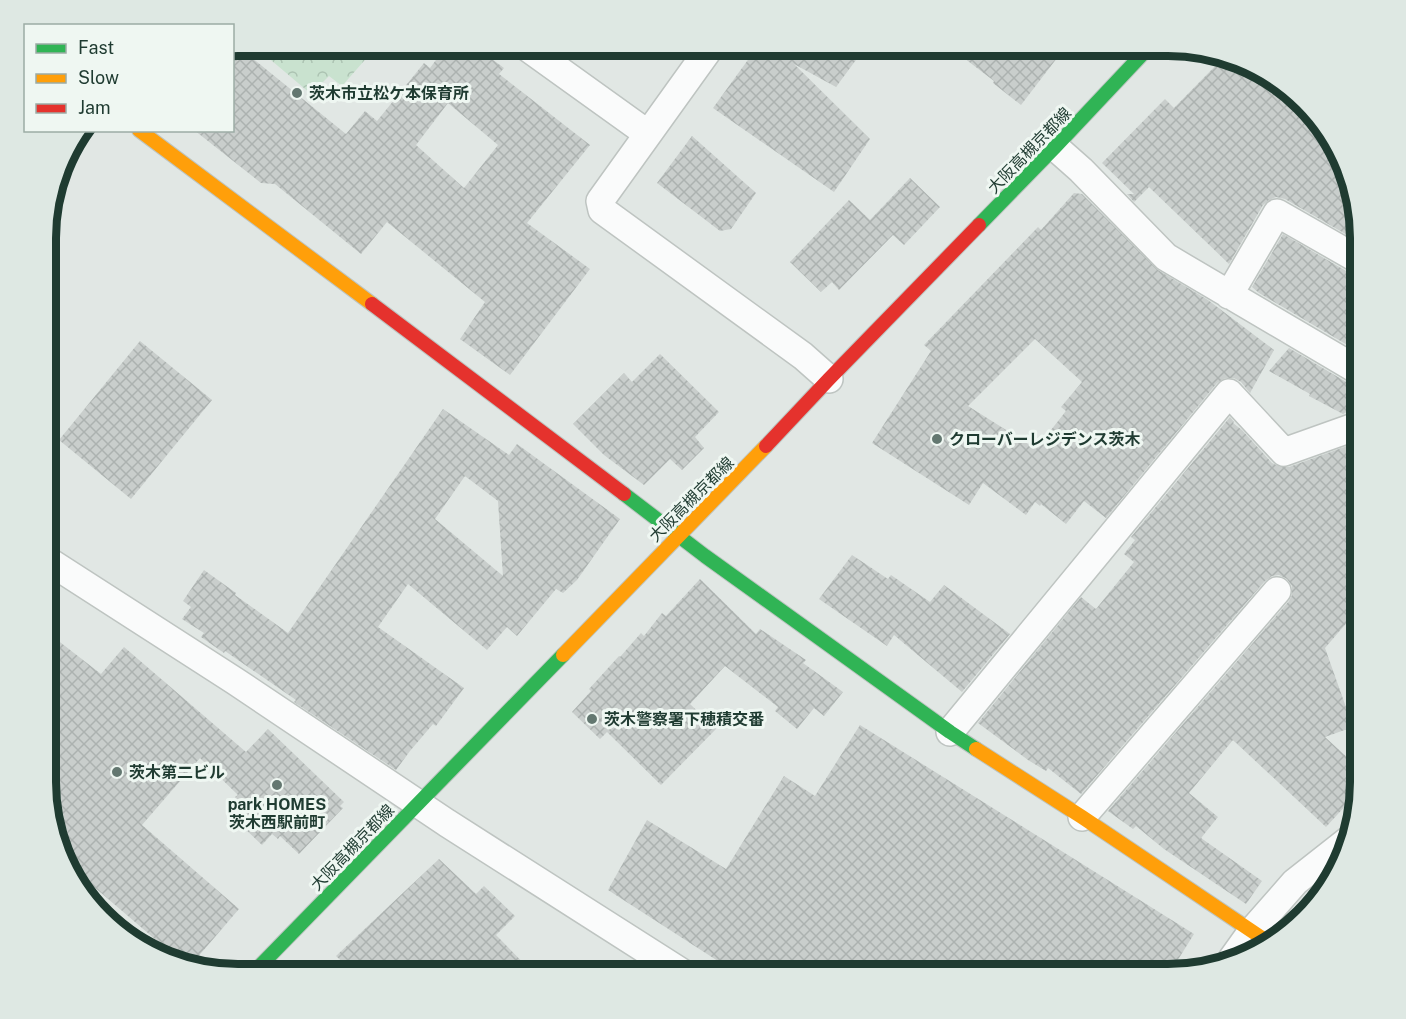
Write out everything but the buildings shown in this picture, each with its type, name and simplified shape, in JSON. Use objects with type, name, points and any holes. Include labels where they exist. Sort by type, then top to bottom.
[{"type":"street","points":[[538,55],[648,134]]},
{"type":"street","points":[[704,55],[600,201],[602,210],[793,349],[829,379]]},
{"type":"street","name":"大阪高槻京都線","points":[[263,963],[785,427],[1141,56]]},
{"type":"street","points":[[150,133],[678,536],[950,732],[1082,817],[1260,937],[1295,882],[1338,847]]},
{"type":"street","points":[[1055,147],[1081,170],[1166,257],[1350,366]]},
{"type":"street","points":[[1229,295],[1277,213],[1350,255]]},
{"type":"street","points":[[950,732],[1229,393],[1284,452],[1350,428]]},
{"type":"street","points":[[56,566],[235,681],[417,803],[668,963]]},
{"type":"street","points":[[1082,817],[1277,591]]},
{"type":"green space","points":[[265,55],[369,55],[342,86],[329,76],[311,94]]},
{"type":"traffic: fast","points":[[979,225],[1141,56]]},
{"type":"traffic: fast","points":[[624,494],[705,556],[976,749]]},
{"type":"traffic: fast","points":[[263,963],[563,655]]},
{"type":"traffic: slow","points":[[142,132],[372,304]]},
{"type":"traffic: slow","points":[[563,655],[766,446]]},
{"type":"traffic: slow","points":[[976,749],[1262,938]]},
{"type":"traffic: jam","points":[[766,446],[979,225]]},
{"type":"traffic: jam","points":[[372,304],[624,494]]},
{"type":"place","name":"茨木市立松ケ本保育所","points":[[297,93]]},
{"type":"place","name":"クローバーレジデンス茨木","points":[[937,439]]},
{"type":"place","name":"茨木警察署下穂積交番","points":[[592,719]]},
{"type":"place","name":"茨木第二ビル","points":[[117,772]]},
{"type":"place","name":"park HOMES 茨木西駅前町","points":[[277,785]]}]
